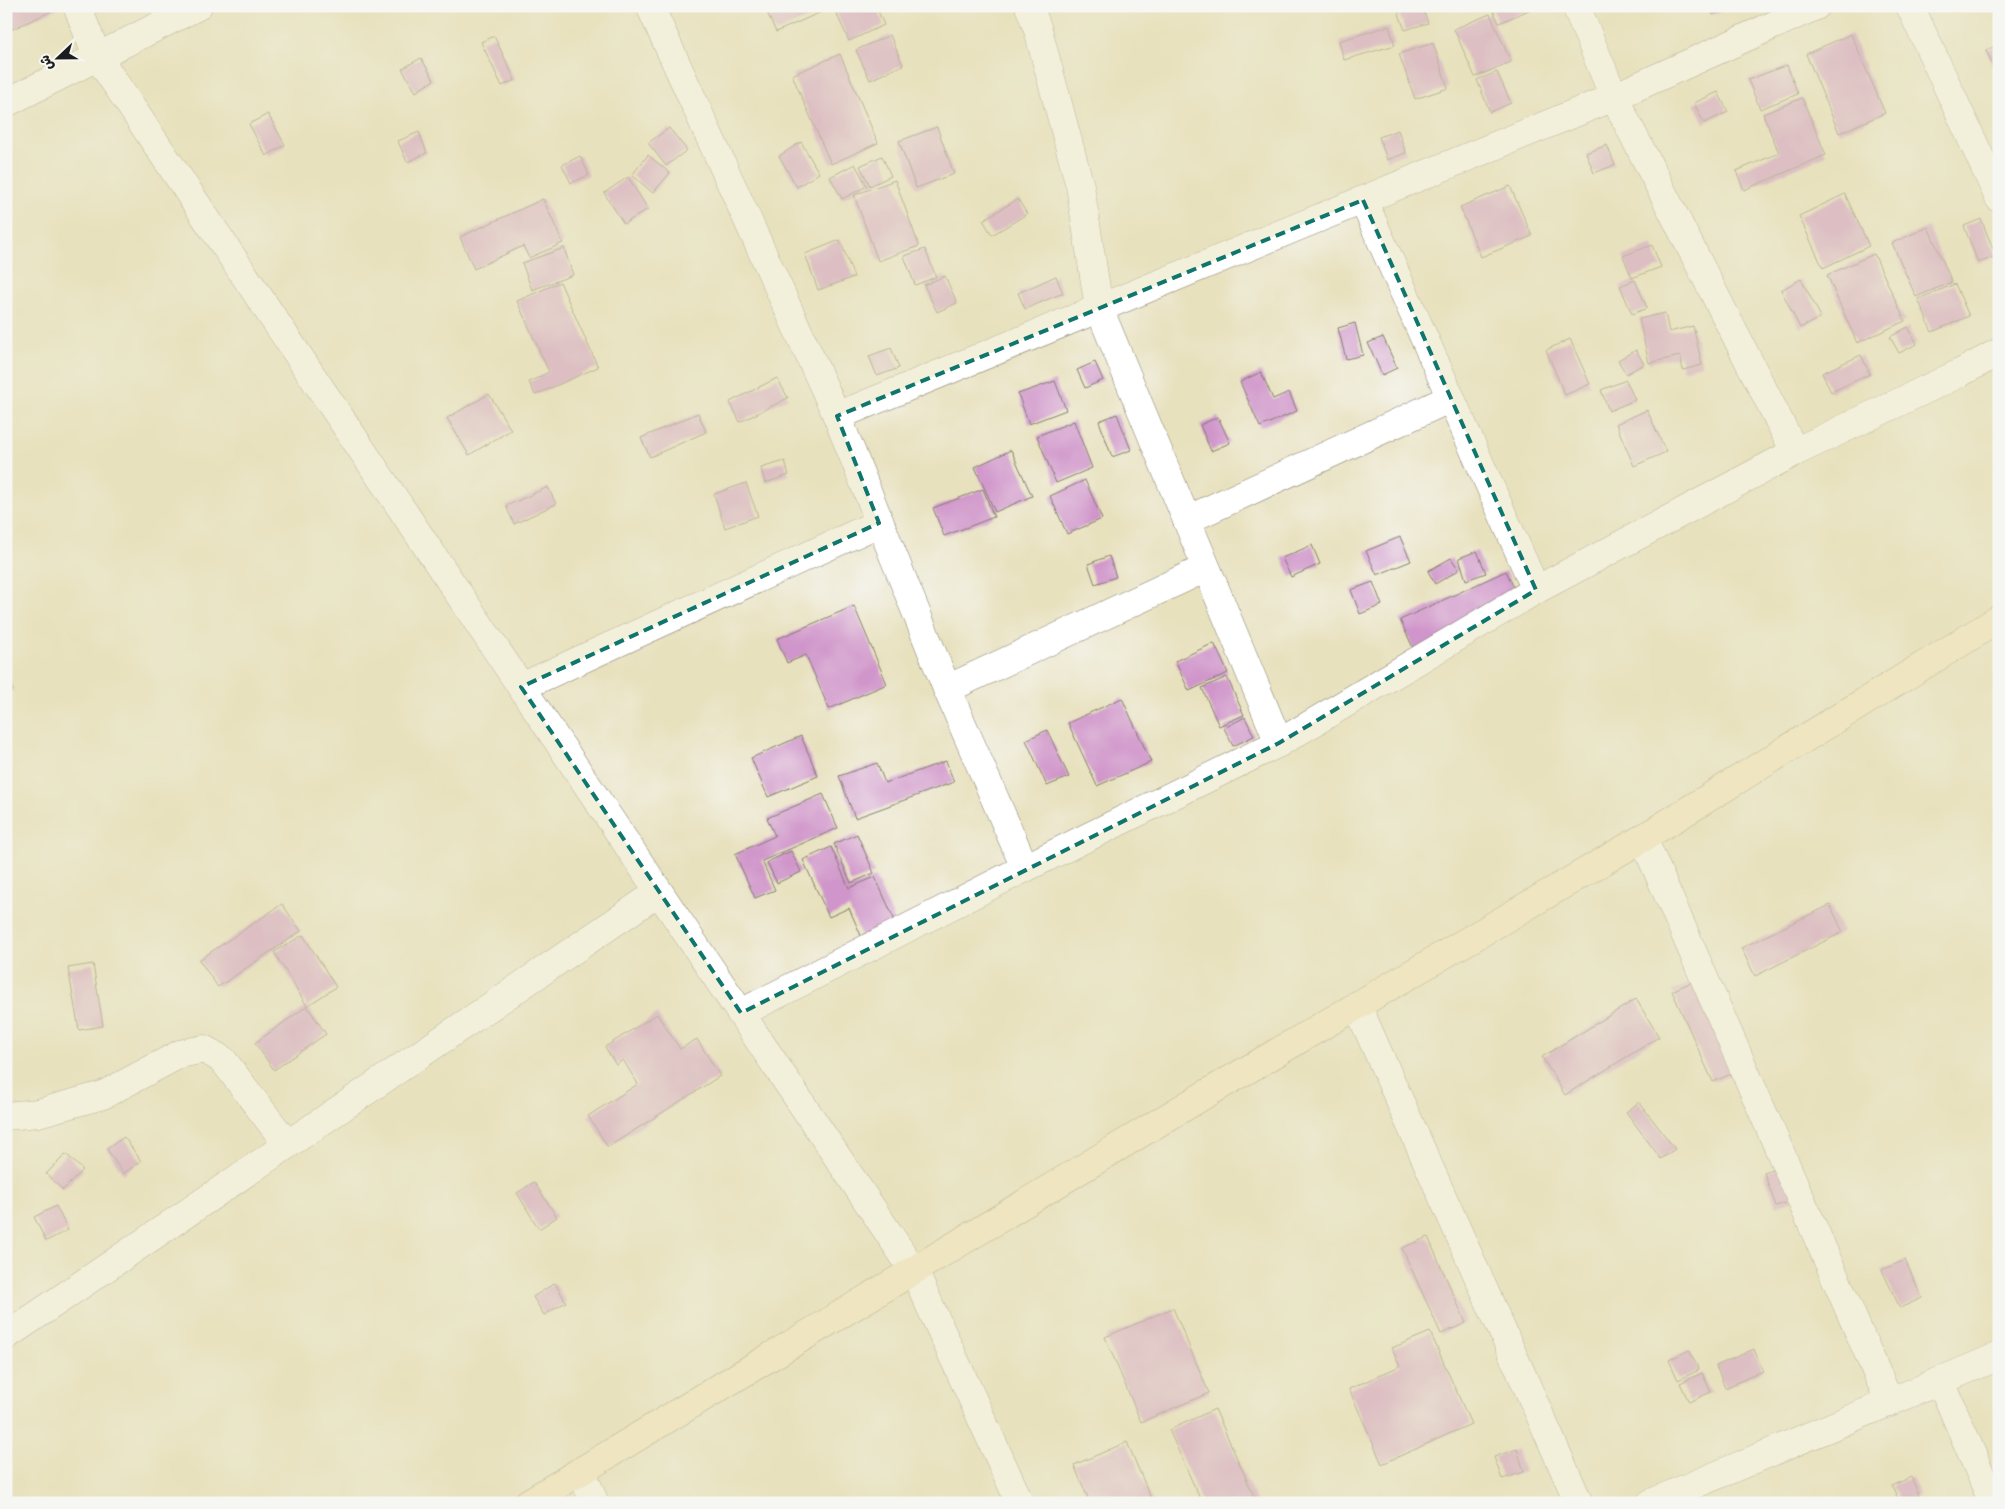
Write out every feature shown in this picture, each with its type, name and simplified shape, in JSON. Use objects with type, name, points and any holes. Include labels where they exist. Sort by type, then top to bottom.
[{"type":"main road","points":[[528,1503],[1357,1005],[1643,838],[1999,619]]},
{"type":"street","points":[[77,6],[97,56],[914,1271],[1020,1503]]},
{"type":"street","points":[[6,103],[198,6]]},
{"type":"street","points":[[650,6],[837,416],[947,689],[1025,868]]},
{"type":"street","points":[[1029,6],[1038,30],[1080,186],[1099,308],[1279,743]]},
{"type":"street","points":[[1576,6],[1614,97],[1795,452]]},
{"type":"street","points":[[837,416],[1614,97],[1816,6]]},
{"type":"street","points":[[1910,6],[1999,198]]},
{"type":"street","points":[[1362,200],[1536,590]]},
{"type":"street","points":[[741,1013],[1025,868],[1279,743],[1536,590],[1795,452],[1960,373],[1999,352]]},
{"type":"street","points":[[1187,520],[1451,398]]},
{"type":"street","points":[[522,687],[879,523]]},
{"type":"street","points":[[947,689],[1206,568]]},
{"type":"street","points":[[1643,838],[1890,1403]]},
{"type":"street","points":[[6,1336],[659,892]]},
{"type":"street","points":[[1357,1005],[1579,1503]]},
{"type":"street","points":[[6,1116],[38,1113],[103,1095],[180,1054],[204,1049],[223,1060],[287,1144]]},
{"type":"street","points":[[1651,1503],[1999,1356]]},
{"type":"street","points":[[1941,1382],[1993,1503]]},
{"type":"street","points":[[581,1471],[595,1503]]},
{"type":"highlighted area","points":[[1363,200],[1536,590],[1279,743],[741,1013],[521,687],[879,523],[837,416]]},
{"type":"building","points":[[6,6],[63,6],[6,32]]},
{"type":"building","points":[[775,6],[826,6],[828,9],[776,32],[766,10]]},
{"type":"building","points":[[833,6],[876,6],[884,25],[849,41]]},
{"type":"building","points":[[1413,6],[1422,6],[1428,23],[1405,30],[1398,11]]},
{"type":"building","points":[[1491,6],[1538,6],[1499,23]]},
{"type":"building","points":[[1709,6],[1732,6],[1713,15]]},
{"type":"building","points":[[1490,14],[1511,62],[1475,77],[1454,29]]},
{"type":"building","points":[[1389,26],[1395,45],[1344,60],[1339,41]]},
{"type":"building","points":[[1851,34],[1885,113],[1839,133],[1806,54]]},
{"type":"building","points":[[890,35],[903,65],[870,80],[856,50]]},
{"type":"building","points":[[494,36],[515,80],[502,86],[481,42]]},
{"type":"building","points":[[1433,43],[1448,88],[1415,99],[1399,54]]},
{"type":"building","points":[[1999,45],[1999,79],[1986,50]]},
{"type":"building","points":[[840,54],[878,143],[831,164],[792,75]]},
{"type":"building","points":[[421,58],[434,80],[416,92],[402,69]]},
{"type":"building","points":[[1787,65],[1798,94],[1760,109],[1748,80]]},
{"type":"building","points":[[1497,72],[1511,103],[1490,112],[1477,80]]},
{"type":"building","points":[[1718,92],[1728,112],[1704,123],[1694,103]]},
{"type":"building","points":[[1802,98],[1826,155],[1744,190],[1736,171],[1779,153],[1763,114]]},
{"type":"building","points":[[268,114],[285,145],[266,156],[249,124]]},
{"type":"building","points":[[937,127],[954,174],[916,188],[899,141]]},
{"type":"building","points":[[669,128],[687,150],[666,166],[648,143]]},
{"type":"building","points":[[1398,130],[1406,153],[1387,160],[1379,137]]},
{"type":"building","points":[[419,132],[427,153],[407,162],[398,141]]},
{"type":"building","points":[[801,142],[819,173],[797,187],[779,156]]},
{"type":"building","points":[[1607,145],[1615,165],[1594,173],[1586,153]]},
{"type":"building","points":[[648,155],[670,173],[653,193],[632,175]]},
{"type":"building","points":[[580,156],[589,175],[571,183],[562,165]]},
{"type":"building","points":[[882,156],[891,176],[870,186],[860,166]]},
{"type":"building","points":[[855,164],[867,186],[842,199],[830,177]]},
{"type":"building","points":[[628,177],[648,209],[624,224],[604,193]]},
{"type":"building","points":[[895,180],[919,246],[878,261],[854,195]]},
{"type":"building","points":[[1510,186],[1532,236],[1481,257],[1460,207]]},
{"type":"building","points":[[1845,194],[1869,246],[1823,268],[1799,216]]},
{"type":"building","points":[[543,199],[563,243],[529,258],[523,246],[474,269],[460,237]]},
{"type":"building","points":[[1018,199],[1027,214],[992,235],[983,220]]},
{"type":"building","points":[[1981,219],[1996,256],[1978,263],[1964,226]]},
{"type":"building","points":[[1928,227],[1952,282],[1916,297],[1892,243]]},
{"type":"building","points":[[840,240],[854,277],[818,290],[805,254]]},
{"type":"building","points":[[1652,245],[1661,267],[1632,278],[1623,256]]},
{"type":"building","points":[[564,248],[573,275],[532,290],[522,263]]},
{"type":"building","points":[[925,249],[936,277],[915,285],[904,256]]},
{"type":"building","points":[[1874,254],[1905,321],[1857,343],[1827,275]]},
{"type":"building","points":[[945,276],[957,303],[937,312],[924,285]]},
{"type":"building","points":[[1056,276],[1063,293],[1025,309],[1018,293]]},
{"type":"building","points":[[1801,279],[1821,317],[1800,328],[1781,290]]},
{"type":"building","points":[[1635,280],[1647,308],[1632,314],[1620,286]]},
{"type":"building","points":[[560,282],[598,367],[535,395],[529,382],[549,372],[517,301]]},
{"type":"building","points":[[1955,284],[1969,316],[1932,332],[1918,299]]},
{"type":"building","points":[[1665,313],[1669,332],[1693,326],[1702,365],[1683,370],[1680,356],[1649,363],[1639,319]]},
{"type":"building","points":[[1355,323],[1363,355],[1346,359],[1338,328]]},
{"type":"building","points":[[1908,327],[1917,344],[1899,353],[1890,337]]},
{"type":"building","points":[[1383,337],[1397,368],[1382,375],[1368,343]]},
{"type":"building","points":[[1570,339],[1590,384],[1565,395],[1546,350]]},
{"type":"building","points":[[891,348],[899,368],[877,376],[869,356]]},
{"type":"building","points":[[1636,350],[1644,364],[1626,374],[1618,360]]},
{"type":"building","points":[[1861,355],[1870,374],[1831,392],[1822,373]]},
{"type":"building","points":[[1095,362],[1103,380],[1085,388],[1077,370]]},
{"type":"building","points":[[1261,372],[1273,399],[1289,392],[1297,411],[1260,427],[1240,382]]},
{"type":"building","points":[[777,378],[788,398],[740,422],[730,402]]},
{"type":"building","points":[[1626,380],[1635,400],[1609,411],[1601,390]]},
{"type":"building","points":[[1055,381],[1066,410],[1029,424],[1018,394]]},
{"type":"building","points":[[489,394],[511,430],[469,455],[447,418]]},
{"type":"building","points":[[1647,410],[1666,452],[1634,466],[1616,424]]},
{"type":"building","points":[[698,413],[706,432],[650,457],[641,438]]},
{"type":"building","points":[[1117,414],[1131,450],[1112,457],[1099,421]]},
{"type":"building","points":[[1218,417],[1230,443],[1211,451],[1200,425]]},
{"type":"building","points":[[1074,421],[1092,468],[1056,483],[1037,436]]},
{"type":"building","points":[[1011,450],[1032,496],[995,512],[975,467]]},
{"type":"building","points":[[785,461],[789,475],[765,483],[761,468]]},
{"type":"building","points":[[1085,480],[1102,519],[1067,534],[1050,496]]},
{"type":"building","points":[[746,483],[758,516],[725,528],[714,494]]},
{"type":"building","points":[[548,487],[556,504],[514,524],[506,506]]},
{"type":"building","points":[[983,489],[994,517],[944,536],[933,508]]},
{"type":"building","points":[[1400,537],[1411,561],[1377,575],[1366,551]]},
{"type":"building","points":[[1312,545],[1320,564],[1291,577],[1282,558]]},
{"type":"building","points":[[1477,551],[1486,573],[1466,580],[1459,558]]},
{"type":"building","points":[[1109,556],[1116,577],[1095,584],[1088,564]]},
{"type":"building","points":[[1451,558],[1459,570],[1435,584],[1428,571]]},
{"type":"building","points":[[1506,571],[1524,609],[1418,658],[1400,620]]},
{"type":"building","points":[[1373,582],[1382,605],[1360,614],[1351,590]]},
{"type":"building","points":[[854,606],[887,684],[829,709],[806,655],[787,663],[777,639]]},
{"type":"building","points":[[1214,643],[1228,673],[1189,691],[1175,661]]},
{"type":"building","points":[[6,665],[13,691],[6,692]]},
{"type":"building","points":[[1227,677],[1244,715],[1219,726],[1202,688]]},
{"type":"building","points":[[1122,698],[1151,762],[1097,786],[1068,723]]},
{"type":"building","points":[[1245,717],[1254,736],[1233,746],[1224,728]]},
{"type":"building","points":[[1047,730],[1069,777],[1047,786],[1026,740]]},
{"type":"building","points":[[801,736],[818,776],[768,797],[751,758]]},
{"type":"building","points":[[946,761],[954,782],[855,818],[839,776],[877,763],[885,783]]},
{"type":"building","points":[[823,794],[838,828],[762,861],[775,890],[755,898],[735,854],[775,836],[767,818]]},
{"type":"building","points":[[857,834],[874,873],[851,883],[834,844]]},
{"type":"building","points":[[831,847],[849,888],[875,877],[896,923],[862,938],[849,908],[829,917],[803,860]]},
{"type":"building","points":[[791,851],[801,872],[777,883],[767,862]]},
{"type":"building","points":[[282,904],[301,931],[218,987],[199,960]]},
{"type":"building","points":[[1830,905],[1843,932],[1755,976],[1741,948]]},
{"type":"building","points":[[303,935],[336,987],[307,1006],[274,952]]},
{"type":"building","points":[[93,964],[103,1026],[79,1030],[68,968]]},
{"type":"building","points":[[1703,977],[1744,1068],[1713,1082],[1672,991]]},
{"type":"building","points":[[1636,999],[1659,1037],[1565,1095],[1542,1057]]},
{"type":"building","points":[[307,1006],[326,1034],[274,1070],[255,1043]]},
{"type":"building","points":[[657,1014],[680,1049],[697,1039],[720,1076],[608,1147],[588,1116],[638,1084],[623,1060],[616,1065],[605,1047]]},
{"type":"building","points":[[1639,1102],[1675,1149],[1661,1159],[1626,1112]]},
{"type":"building","points":[[124,1137],[141,1161],[123,1174],[107,1149]]},
{"type":"building","points":[[66,1154],[83,1170],[63,1190],[46,1174]]},
{"type":"building","points":[[1785,1165],[1797,1199],[1776,1206],[1764,1173]]},
{"type":"building","points":[[534,1182],[557,1217],[539,1229],[517,1193]]},
{"type":"building","points":[[56,1206],[68,1230],[46,1241],[34,1217]]},
{"type":"building","points":[[1428,1237],[1466,1323],[1441,1334],[1402,1248]]},
{"type":"building","points":[[1905,1260],[1922,1298],[1900,1308],[1882,1270]]},
{"type":"building","points":[[555,1283],[566,1302],[544,1315],[533,1297]]},
{"type":"building","points":[[1173,1308],[1209,1393],[1141,1422],[1105,1337]]},
{"type":"building","points":[[1430,1332],[1471,1424],[1382,1464],[1349,1389],[1400,1366],[1392,1348]]},
{"type":"building","points":[[1754,1349],[1763,1371],[1725,1388],[1716,1366]]},
{"type":"building","points":[[1689,1350],[1699,1370],[1678,1380],[1669,1360]]},
{"type":"building","points":[[1702,1373],[1711,1392],[1689,1402],[1680,1383]]},
{"type":"building","points":[[1215,1409],[1257,1503],[1202,1503],[1169,1430]]},
{"type":"building","points":[[1127,1442],[1153,1503],[1090,1503],[1074,1465]]},
{"type":"building","points":[[1517,1449],[1524,1472],[1502,1479],[1494,1457]]},
{"type":"building","points":[[1911,1477],[1919,1495],[1900,1503],[1892,1486]]}]
